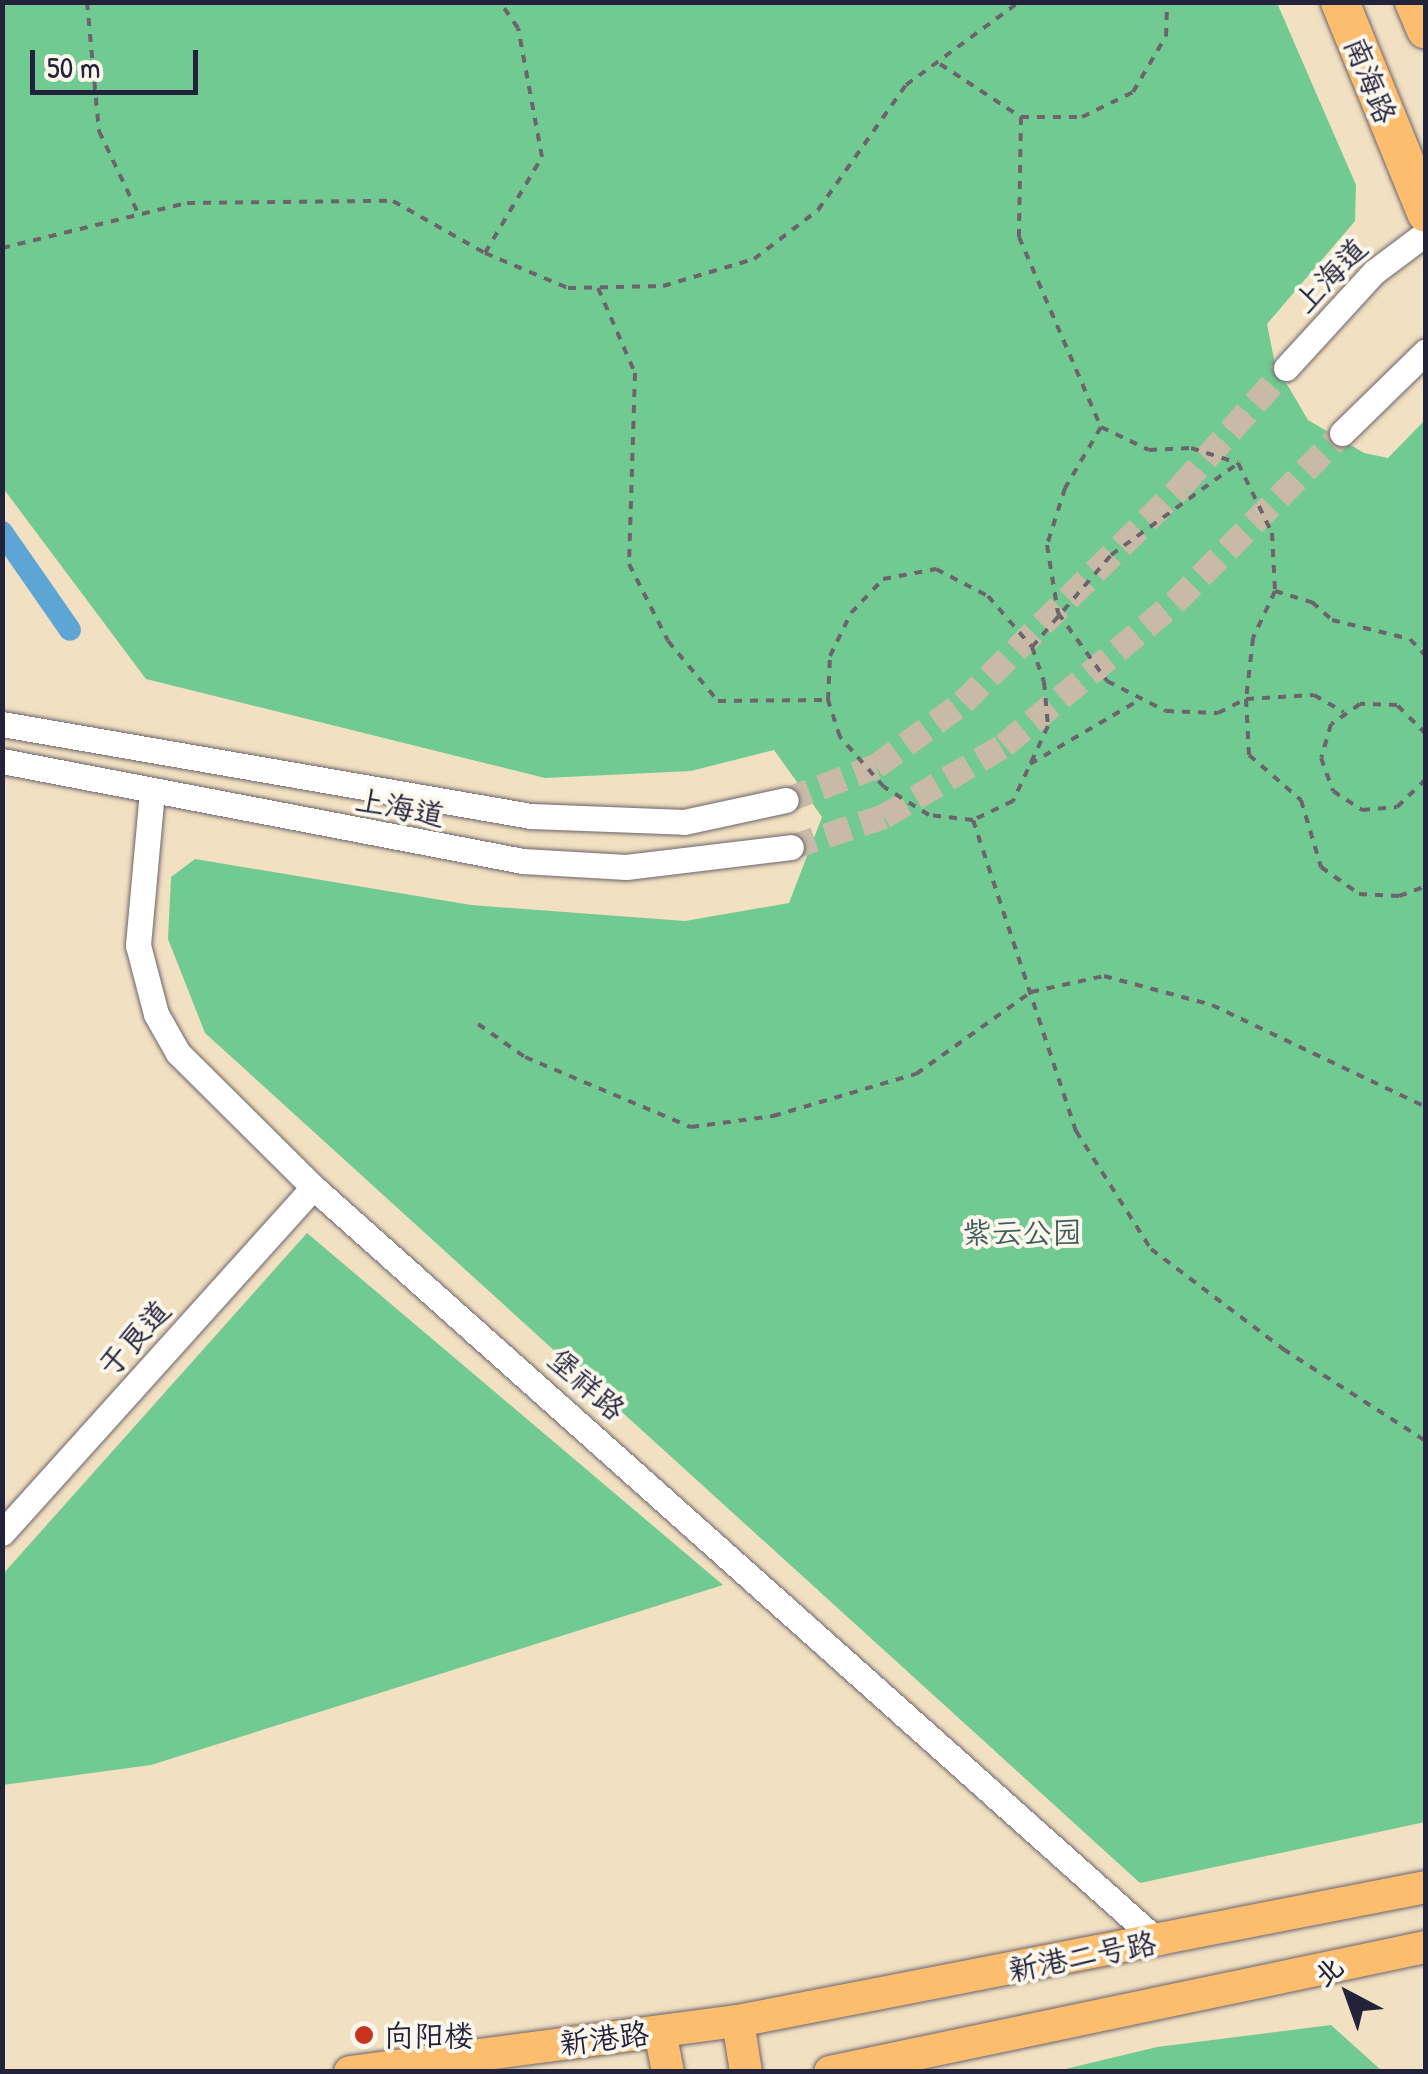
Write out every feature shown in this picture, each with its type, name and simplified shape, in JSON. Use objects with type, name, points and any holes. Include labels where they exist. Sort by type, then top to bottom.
[{"type":"highway","name":"南海路","points":[[1340,2],[1426,213]]},
{"type":"highway","points":[[1414,2],[1426,30]]},
{"type":"main road","name":"新港二号路","points":[[738,2021],[1160,1942],[1426,1887]]},
{"type":"main road","name":"新港二号路","points":[[830,2072],[1426,1947]]},
{"type":"main road","name":"新港路","points":[[350,2072],[738,2021]]},
{"type":"main road","points":[[738,2021],[746,2072]]},
{"type":"main road","points":[[660,2032],[668,2072]]},
{"type":"street","name":"上海道","points":[[1286,368],[1374,272],[1426,233]]},
{"type":"street","points":[[1342,432],[1426,351]]},
{"type":"street","name":"上海道","points":[[2,724],[531,816],[684,822],[786,800]]},
{"type":"street","name":"上海道","points":[[2,760],[412,843],[567,865],[680,864],[790,847]]},
{"type":"street","name":"堡祥路","points":[[152,791],[137,907],[138,946],[156,1014],[178,1053],[313,1187],[1160,1942]]},
{"type":"street","name":"于良道","points":[[2,1534],[313,1187]]},
{"type":"path","points":[[86,2],[99,131],[138,215]]},
{"type":"path","points":[[486,253],[542,157],[518,28],[500,2]]},
{"type":"path","points":[[2,248],[187,202],[393,201],[486,253],[568,288],[663,286],[754,259],[818,210],[906,86],[1019,2]]},
{"type":"path","points":[[940,64],[1021,117],[1082,117],[1134,92],[1166,36],[1168,2]]},
{"type":"path","points":[[1021,117],[1019,237],[1101,427],[1149,450],[1191,448],[1238,464],[1272,533],[1275,591],[1253,638],[1246,699],[1249,754],[1301,800],[1322,867],[1360,894],[1399,896],[1426,886]]},
{"type":"path","points":[[598,288],[634,373],[629,564],[668,641],[718,701],[828,700]]},
{"type":"path","points":[[1101,427],[1065,488],[1047,545],[1058,614],[1108,680],[1166,711],[1218,713],[1246,699],[1314,696],[1344,712]]},
{"type":"path","points":[[1032,646],[1111,555],[1238,464]]},
{"type":"path","points":[[936,569],[988,596],[1032,646],[1044,682],[1048,726],[1013,800],[973,820],[929,815],[884,787],[840,737],[828,700],[830,656],[851,614],[883,579],[936,569]]},
{"type":"path","points":[[1275,591],[1312,602],[1332,620],[1410,639],[1426,656]]},
{"type":"path","points":[[1030,764],[1140,699]]},
{"type":"path","points":[[1426,734],[1397,706],[1360,704],[1331,724],[1321,758],[1324,776],[1346,803],[1380,812],[1397,807],[1426,779]]},
{"type":"path","points":[[973,820],[1076,1131],[1152,1250],[1283,1349],[1426,1441]]},
{"type":"path","points":[[478,1024],[524,1057],[691,1127],[773,1116],[916,1074],[1031,992],[1104,976],[1212,1005],[1426,1107]]},
{"type":"green space","name":"紫云公园","points":[[3,3],[1277,3],[1356,185],[1355,221],[1267,324],[1275,364],[1308,420],[1364,453],[1388,458],[1425,420],[1425,1822],[1140,1883],[205,1033],[168,939],[171,877],[195,859],[471,905],[685,921],[789,903],[822,817],[774,750],[691,771],[545,778],[146,679],[3,488]]},
{"type":"green space","points":[[307,1233],[723,1585],[151,1765],[3,1785],[3,1574]]},
{"type":"green space","points":[[1331,2025],[1382,2071],[1057,2071],[1157,2047]]},
{"type":"waterway","points":[[2,532],[70,630]]},
{"type":"tunnel","points":[[786,800],[876,766],[963,702],[1181,486],[1286,368]]},
{"type":"tunnel","points":[[791,847],[884,816],[1004,745],[1175,602],[1342,433]]},
{"type":"place","name":"向阳楼","points":[[364,2035]]}]
